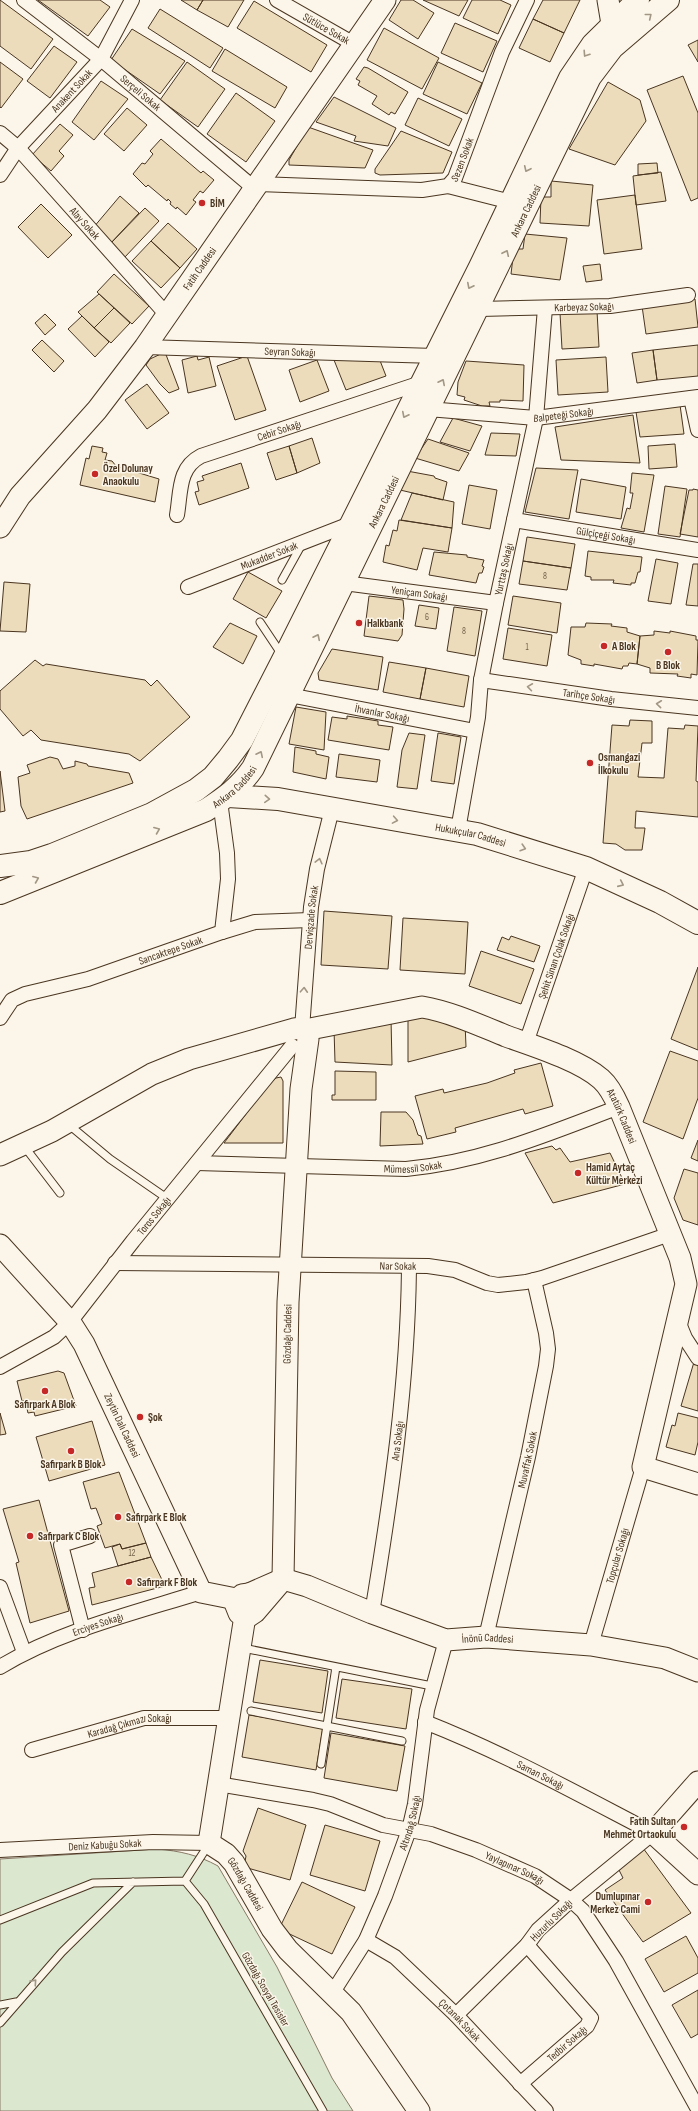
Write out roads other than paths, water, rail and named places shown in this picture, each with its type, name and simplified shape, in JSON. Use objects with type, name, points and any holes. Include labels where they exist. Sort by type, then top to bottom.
[{"type":"main road","name":"Ankara Caddesi","points":[[0,866],[31,862],[74,847],[152,814],[196,790],[213,777],[242,740],[435,356],[570,78],[593,44],[668,0]]},
{"type":"main road","name":"Ankara Caddesi","points":[[0,893],[206,810],[224,798],[243,782],[253,768],[428,409],[480,309],[590,77],[612,48],[631,3]]},
{"type":"main road","name":"Hukukçular Caddesi","points":[[224,798],[278,799],[477,834],[586,868],[660,902],[698,924]]},
{"type":"street","name":"Serçeli Sokak","points":[[24,0],[101,59],[257,186]]},
{"type":"street","name":"Anakent Sokak","points":[[0,174],[18,148],[101,59],[132,0]]},
{"type":"street","name":"Sütlüce Sokak","points":[[277,0],[299,5],[354,44]]},
{"type":"street","name":"Fatih Caddesi","points":[[0,527],[20,496],[96,410],[145,347],[385,0]]},
{"type":"street","name":"Sezen Sokak","points":[[257,186],[422,190],[448,186],[455,178],[502,52],[527,0]]},
{"type":"street","points":[[608,0],[621,28]]},
{"type":"street","name":"Alay Sokak","points":[[0,133],[18,148],[167,315]]},
{"type":"street","points":[[448,186],[511,202]]},
{"type":"street","name":"Karbeyaz Sokağı","points":[[480,309],[610,306],[688,295]]},
{"type":"street","name":"Yurttaş Sokağı","points":[[458,830],[475,731],[481,680],[536,418],[545,308]]},
{"type":"street","name":"Seyran Sokağı","points":[[145,347],[435,356]]},
{"type":"street","name":"Cebir Sokağı","points":[[177,515],[183,473],[191,461],[201,456],[421,383]]},
{"type":"street","points":[[694,398],[698,430]]},
{"type":"street","name":"Balpeteği Sokağı","points":[[428,409],[536,418],[694,398]]},
{"type":"street","name":"Gülçiçeği Sokağı","points":[[514,520],[698,550]]},
{"type":"street","name":"Mukadder Sokak","points":[[188,587],[304,540],[350,524]]},
{"type":"street","name":"Yeniçam Sokağı","points":[[344,583],[496,604]]},
{"type":"street","name":"Tarihçe Sokağı","points":[[481,680],[611,699],[698,708]]},
{"type":"street","name":"İhvanlar Sokağı","points":[[289,695],[475,731]]},
{"type":"street","points":[[222,932],[228,878],[224,798]]},
{"type":"street","name":"Dervişzade Sokak","points":[[299,1039],[310,920],[317,869],[332,809]]},
{"type":"street","name":"Şehit Sinan Çolak Sokağı","points":[[526,1043],[586,868]]},
{"type":"street","name":"Sancaktepe Sokak","points":[[0,1018],[12,1000],[25,994],[88,979],[255,922],[310,920]]},
{"type":"street","name":"Atatürk Caddesi","points":[[299,1039],[332,1025],[422,1007],[438,1010],[526,1043],[591,1072],[602,1080],[614,1096],[619,1107],[670,1234],[685,1276],[692,1290],[678,1321],[643,1467]]},
{"type":"street","points":[[0,1155],[67,1122],[152,1074],[189,1059],[240,1044],[299,1039]]},
{"type":"street","name":"Gözdağı Caddesi","points":[[284,1579],[289,1266],[301,1089],[299,1039]]},
{"type":"street","name":"Toros Sokağı","points":[[0,1367],[54,1337],[70,1322],[116,1263],[299,1039]]},
{"type":"street","name":"Mümessil Sokak","points":[[197,1164],[406,1169],[456,1163],[510,1148],[619,1107]]},
{"type":"street","name":"Nar Sokak","points":[[116,1263],[440,1267],[498,1285],[534,1280],[670,1234]]},
{"type":"street","name":"Zeytin Dalı Caddesi","points":[[0,1245],[70,1322],[99,1372],[201,1592]]},
{"type":"street","name":"Ana Sokağı","points":[[372,1613],[394,1478],[407,1342],[409,1266]]},
{"type":"street","name":"Muvaffak Sokak","points":[[486,1637],[531,1443],[546,1366],[548,1349],[546,1333],[534,1280]]},
{"type":"street","points":[[678,1321],[685,1338],[698,1358]]},
{"type":"street","points":[[643,1467],[698,1484]]},
{"type":"street","name":"Topçular Sokağı","points":[[591,1645],[643,1467]]},
{"type":"street","points":[[83,1630],[61,1545],[90,1536]]},
{"type":"street","points":[[209,1843],[247,1604],[284,1579]]},
{"type":"street","name":"İnönü Caddesi","points":[[284,1579],[307,1586],[372,1613],[446,1640],[486,1637],[591,1645],[666,1658],[698,1671]]},
{"type":"street","points":[[0,1587],[24,1652]]},
{"type":"street","points":[[201,1592],[247,1604]]},
{"type":"street","name":"Erciyes Sokağı","points":[[0,1667],[24,1652],[83,1630],[201,1592]]},
{"type":"street","name":"Altındağ Sokağı","points":[[333,1992],[366,1940],[385,1896],[409,1830],[415,1804],[425,1722],[432,1686],[446,1640]]},
{"type":"street","name":"Karadağ Çıkmazı Sokağı","points":[[32,1750],[144,1718],[229,1718]]},
{"type":"street","name":"Saman Sokağı","points":[[425,1722],[466,1738],[523,1765],[654,1833]]},
{"type":"street","points":[[698,1782],[654,1833],[698,1874]]},
{"type":"street","name":"Yaylapınar Sokağı","points":[[218,1784],[313,1800],[330,1804],[383,1825],[431,1834],[535,1876],[571,1900],[583,1911],[616,1962],[698,2109]]},
{"type":"street","name":"Huzurlu Sokağı","points":[[456,2015],[526,1945],[538,1930],[571,1900],[654,1833]]},
{"type":"street","name":"Deniz Kabuğu Sokak","points":[[0,1850],[153,1842],[209,1843]]},
{"type":"street","name":"Gözdağı Caddesi","points":[[209,1843],[226,1854],[234,1863],[272,1929],[288,1950],[333,1992],[351,2012],[419,2111]]},
{"type":"street","name":"Çotanak Sokak","points":[[366,1940],[395,1957],[456,2015],[546,2111]]},
{"type":"street","name":"Tedbir Sokağı","points":[[520,2084],[586,2026],[591,2018],[526,1945]]},
{"type":"lane","points":[[282,580],[304,540]]},
{"type":"lane","points":[[260,622],[284,658]]},
{"type":"lane","points":[[67,1122],[110,1159],[168,1199]]},
{"type":"lane","points":[[22,1144],[60,1193]]},
{"type":"lane","points":[[240,1647],[432,1686]]},
{"type":"lane","points":[[321,1764],[336,1667]]},
{"type":"lane","points":[[251,1711],[402,1741]]},
{"type":"lane","points":[[0,1920],[93,1883],[185,1880],[209,1843]]},
{"type":"lane","name":"Gözdağı Sosyal Tesisler","points":[[185,1880],[208,1911],[323,2111]]},
{"type":"lane","points":[[0,2023],[16,2002],[62,1952],[133,1882]]},
{"type":"lane","points":[[0,2005],[16,2002]]},
{"type":"place","name":"BİM","points":[[202,203]]},
{"type":"place","name":"Özel Dolunay Anaokulu","points":[[95,474]]},
{"type":"place","name":"Halkbank","points":[[359,623]]},
{"type":"place","name":"A Blok","points":[[604,646]]},
{"type":"place","name":"B Blok","points":[[668,652]]},
{"type":"place","name":"Osmangazi İlkokulu","points":[[590,763]]},
{"type":"place","name":"Hamid Aytaç Kültür Merkezi","points":[[578,1173]]},
{"type":"place","name":"Safirpark A Blok","points":[[45,1391]]},
{"type":"place","name":"Şok","points":[[140,1417]]},
{"type":"place","name":"Safirpark B Blok","points":[[71,1451]]},
{"type":"place","name":"Safirpark E Blok","points":[[118,1517]]},
{"type":"place","name":"Safirpark C Blok","points":[[30,1536]]},
{"type":"place","name":"Safirpark F Blok","points":[[129,1582]]},
{"type":"place","name":"Fatih Sultan Mehmet Ortaokulu","points":[[684,1827]]},
{"type":"place","name":"Dumlupınar Merkez Cami","points":[[648,1902]]}]
